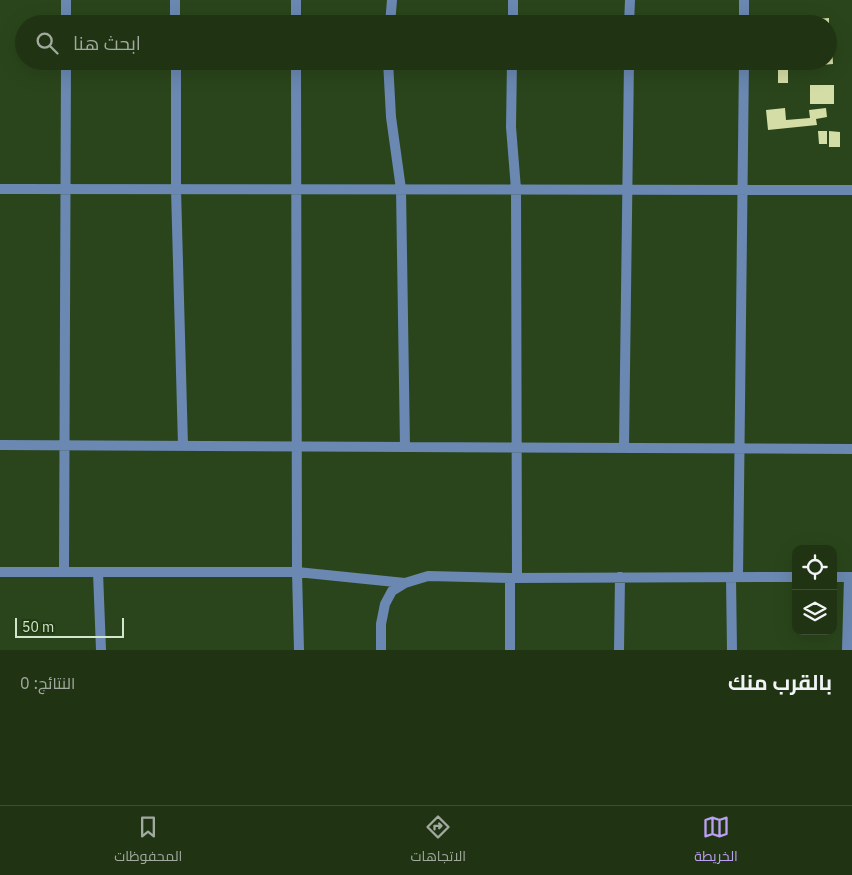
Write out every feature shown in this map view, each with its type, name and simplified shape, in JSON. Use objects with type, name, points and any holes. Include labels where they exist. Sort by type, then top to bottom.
[{"type":"street","points":[[66,0],[66,15]]},
{"type":"street","points":[[175,0],[175,15]]},
{"type":"street","points":[[296,0],[296,15]]},
{"type":"street","points":[[391,15],[392,0]]},
{"type":"street","points":[[512,15],[513,0]]},
{"type":"street","points":[[629,15],[630,0]]},
{"type":"street","points":[[744,0],[744,15]]},
{"type":"street","points":[[64,572],[66,70]]},
{"type":"street","points":[[176,70],[176,189],[183,446]]},
{"type":"street","points":[[296,70],[297,572],[299,650]]},
{"type":"street","points":[[388,70],[391,117],[401,189],[405,447]]},
{"type":"street","points":[[510,650],[514,578],[517,447],[516,189],[512,127],[512,70]]},
{"type":"street","points":[[624,448],[629,70]]},
{"type":"street","points":[[732,650],[739,448],[744,70]]},
{"type":"street","points":[[0,189],[852,190]]},
{"type":"street","points":[[0,445],[852,449]]},
{"type":"street","points":[[0,572],[297,572],[405,583]]},
{"type":"street","points":[[98,572],[101,650]]},
{"type":"street","points":[[381,650],[381,624],[385,604],[392,591],[405,583],[428,576],[514,578],[792,577]]},
{"type":"street","points":[[620,577],[620,650]]},
{"type":"street","points":[[837,577],[850,577],[847,650]]},
{"type":"building","points":[[778,70],[788,70],[788,83],[778,83]]},
{"type":"building","points":[[810,85],[834,85],[834,104],[810,104]]},
{"type":"building","points":[[785,108],[786,120],[810,118],[809,110],[826,108],[827,117],[816,119],[817,125],[768,130],[766,110]]},
{"type":"building","points":[[818,131],[827,131],[827,144],[819,144]]},
{"type":"building","points":[[829,131],[840,132],[840,147],[829,147]]}]
